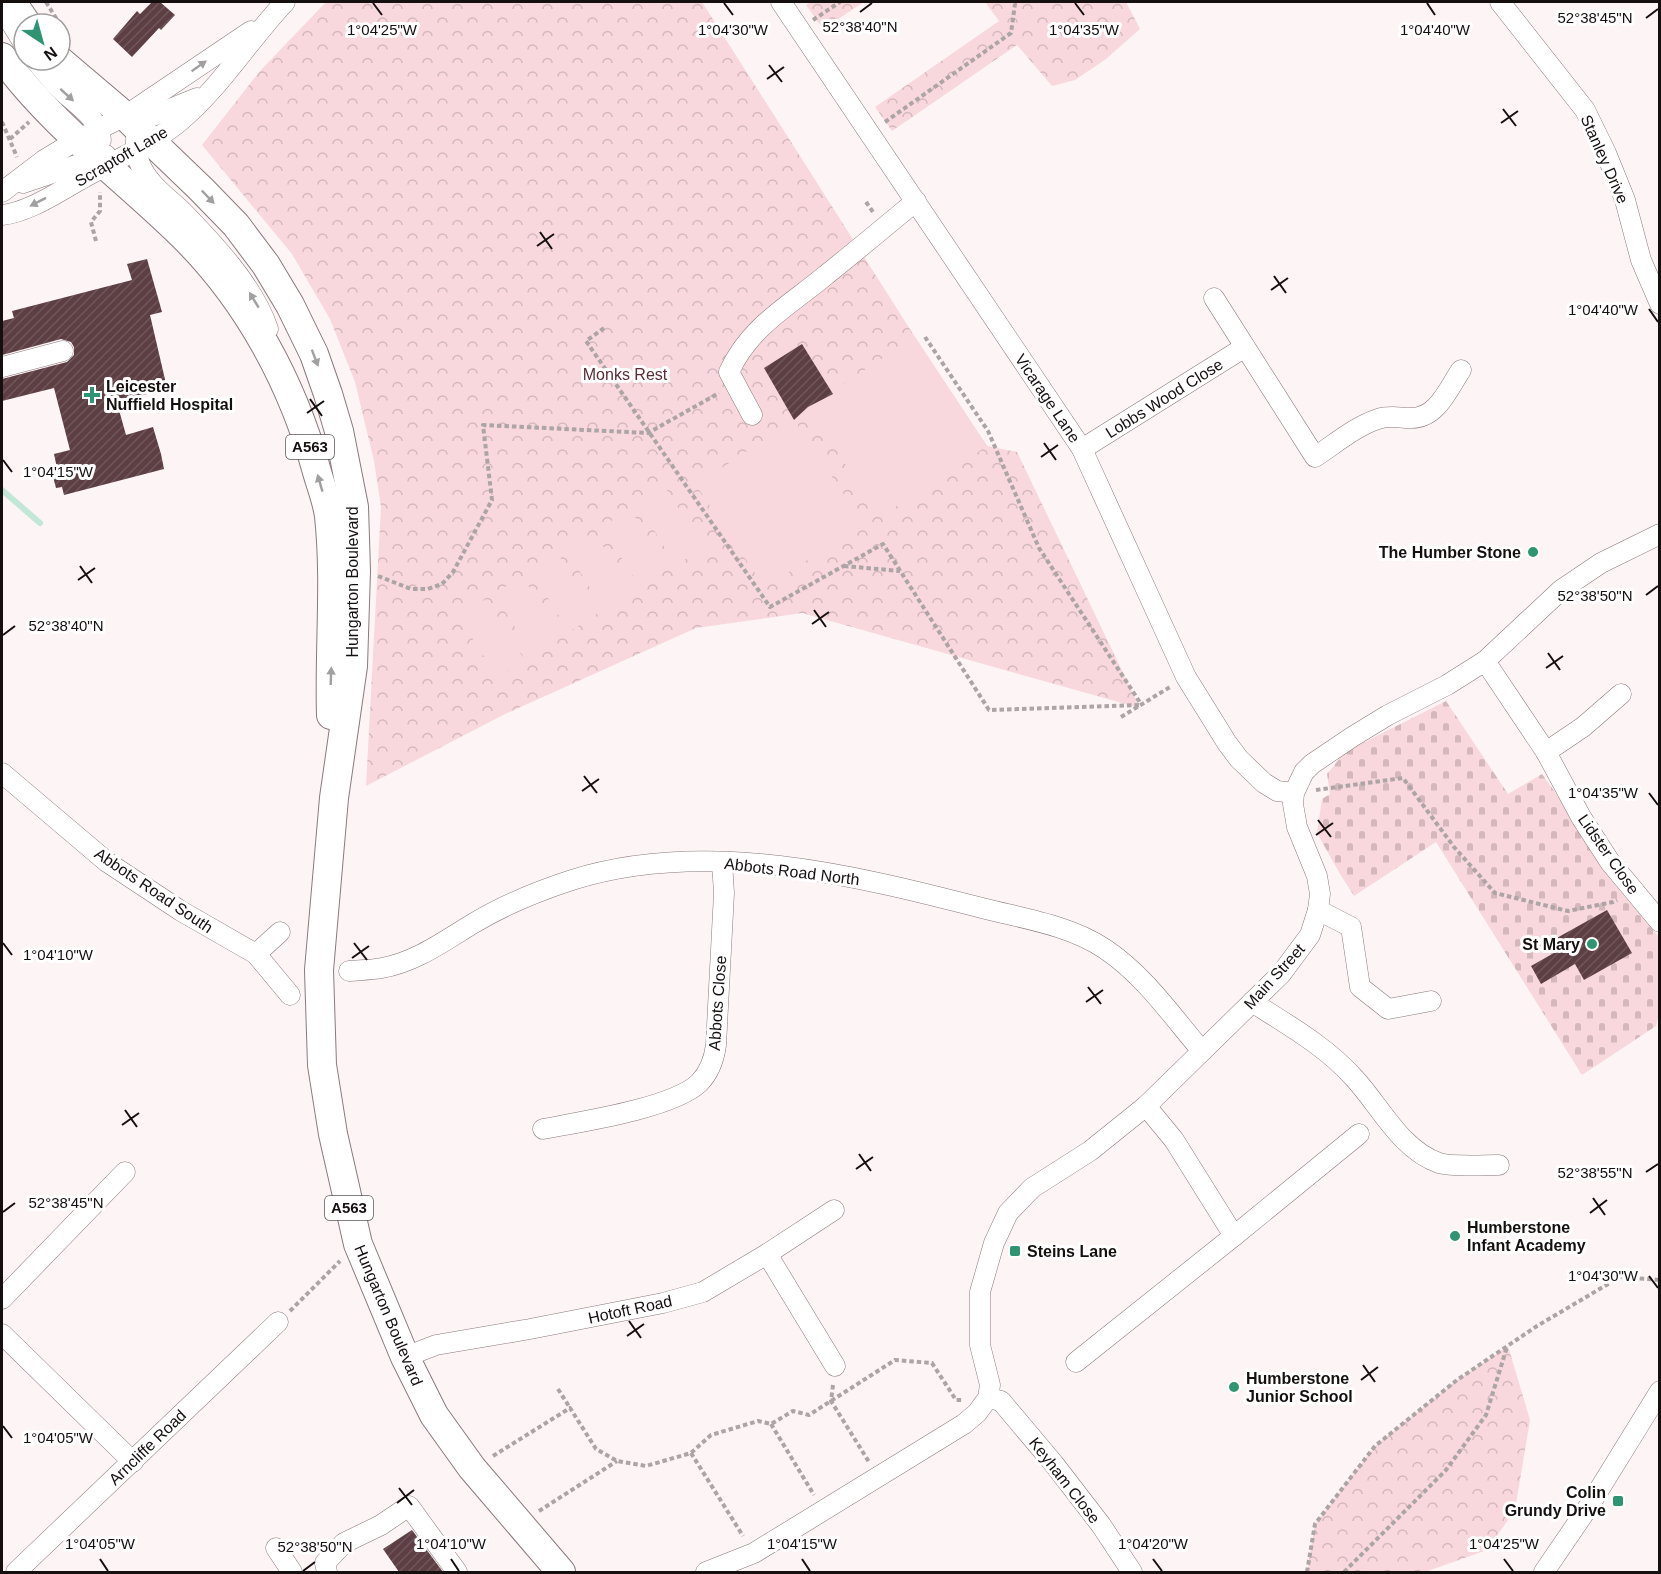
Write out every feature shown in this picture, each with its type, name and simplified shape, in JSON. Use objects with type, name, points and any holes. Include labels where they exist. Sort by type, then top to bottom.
[{"type":"highway","name":"A563","points":[[2,57],[46,117],[98,163]]},
{"type":"highway","name":"A563","points":[[72,72],[141,134]]},
{"type":"highway","name":"Hungarton Boulevard","points":[[141,134],[236,225],[266,266],[290,305],[315,354],[339,431],[354,507],[356,571],[353,666],[334,798],[320,970],[322,1065],[333,1134],[358,1244],[405,1357],[434,1415],[472,1468],[520,1523],[551,1569]]},
{"type":"highway","name":"Hungarton Boulevard","points":[[98,163],[166,220],[204,258],[237,301],[281,374],[306,432],[329,513],[334,585],[331,690],[334,798]]},
{"type":"street","points":[[10,2],[8,18],[12,24]]},
{"type":"street","name":"Scraptoft Lane","points":[[2,215],[82,188],[98,163],[141,134],[179,123],[209,93],[270,17],[285,2]]},
{"type":"street","name":"Vicarage Lane","points":[[781,2],[1082,449],[1186,677],[1239,759],[1276,791],[1294,793]]},
{"type":"street","name":"Stanley Drive","points":[[1500,2],[1585,110],[1606,153],[1625,201],[1641,260],[1659,304]]},
{"type":"street","name":"Scraptoft Lane","points":[[4,191],[44,160],[98,163],[141,134],[151,99],[270,17]]},
{"type":"street","points":[[4,191],[98,163],[88,114],[46,72]]},
{"type":"street","points":[[141,134],[140,166],[150,182],[205,236],[255,300],[264,317],[281,374]]},
{"type":"street","points":[[752,415],[729,372],[738,353],[753,335],[788,304],[916,201]]},
{"type":"street","points":[[1214,298],[1315,457],[1366,424],[1381,418],[1392,416],[1412,418],[1428,415],[1435,409],[1461,370]]},
{"type":"street","name":"Lobbs Wood Close","points":[[1082,449],[1245,347]]},
{"type":"street","points":[[2,368],[63,351]]},
{"type":"street","points":[[1294,793],[1298,782],[1312,764],[1388,716],[1447,685],[1485,661],[1561,590],[1601,563],[1659,534]]},
{"type":"street","name":"Lidster Close","points":[[1485,661],[1546,752],[1581,817],[1610,862],[1659,922]]},
{"type":"street","points":[[1546,752],[1582,727],[1621,694]]},
{"type":"street","name":"Abbots Road South","points":[[2,773],[107,862],[181,910],[256,954],[290,995]]},
{"type":"street","name":"Main Street","points":[[988,1398],[990,1385],[980,1345],[980,1292],[994,1243],[1008,1213],[1032,1188],[1090,1150],[1146,1106],[1281,974],[1310,935],[1318,910],[1320,894],[1317,876],[1294,816],[1294,793]]},
{"type":"street","name":"Abbots Road North","points":[[349,971],[382,968],[411,959],[442,944],[505,906],[572,880],[634,866],[675,862],[723,862],[813,870],[898,886],[1076,934],[1105,949],[1123,963],[1140,979],[1202,1051]]},
{"type":"street","name":"Abbots Close","points":[[543,1129],[642,1108],[683,1094],[700,1082],[706,1074],[716,1045],[724,893],[723,862]]},
{"type":"street","points":[[1318,910],[1351,927],[1360,987],[1388,1009],[1431,1001]]},
{"type":"street","points":[[256,954],[280,932]]},
{"type":"street","points":[[1252,1002],[1318,1045],[1355,1079],[1385,1119],[1418,1151],[1440,1164],[1498,1165]]},
{"type":"street","points":[[1146,1106],[1174,1140],[1234,1236]]},
{"type":"street","points":[[1076,1362],[1359,1134]]},
{"type":"street","points":[[2,1299],[125,1172]]},
{"type":"street","name":"Hotoft Road","points":[[405,1357],[436,1345],[663,1303],[703,1292],[834,1210]]},
{"type":"street","points":[[767,1254],[835,1366]]},
{"type":"street","name":"Arncliffe Road","points":[[16,1572],[278,1322]]},
{"type":"street","points":[[2,1334],[133,1462]]},
{"type":"street","points":[[1544,1572],[1589,1506],[1659,1391]]},
{"type":"street","points":[[706,1572],[754,1553],[879,1478],[964,1424],[977,1413],[988,1398]]},
{"type":"street","name":"Keyham Close","points":[[988,1398],[1001,1401],[1054,1464],[1101,1526],[1132,1572]]},
{"type":"street","points":[[326,1568],[359,1550],[375,1537],[381,1525],[409,1506],[458,1572]]},
{"type":"street","points":[[276,1548],[292,1572]]},
{"type":"path","points":[[800,29],[840,2]]},
{"type":"path","points":[[870,132],[1011,33],[1015,4],[1013,2]]},
{"type":"path","points":[[10,139],[46,117]]},
{"type":"path","points":[[2,122],[20,166]]},
{"type":"path","points":[[82,188],[98,163]]},
{"type":"path","points":[[96,241],[91,222],[100,211],[98,163]]},
{"type":"path","points":[[604,328],[586,341],[770,607],[884,544],[989,710],[1141,705]]},
{"type":"path","points":[[925,337],[988,431],[1039,548],[1141,705]]},
{"type":"path","points":[[371,574],[405,587],[428,589],[442,584],[453,572],[492,500],[483,425],[648,433],[735,383]]},
{"type":"path","points":[[844,566],[900,571]]},
{"type":"path","points":[[1121,717],[1186,677]]},
{"type":"path","points":[[1294,793],[1403,778],[1454,847],[1495,893],[1568,911],[1613,902],[1632,888]]},
{"type":"path","points":[[278,1322],[358,1244]]},
{"type":"path","points":[[1307,1572],[1315,1524],[1375,1446],[1457,1380],[1537,1326],[1620,1277],[1659,1278]]},
{"type":"path","points":[[1344,1572],[1446,1470],[1460,1452],[1486,1415],[1508,1346]]},
{"type":"path","points":[[558,1389],[596,1449],[617,1461],[646,1466],[691,1453],[711,1435],[758,1421],[771,1424],[793,1411],[809,1415],[895,1360],[932,1362],[956,1400],[988,1398]]},
{"type":"path","points":[[835,1366],[824,1372],[834,1387],[831,1401],[879,1478]]},
{"type":"path","points":[[472,1468],[570,1408]]},
{"type":"path","points":[[771,1424],[824,1511]]},
{"type":"path","points":[[691,1453],[754,1553]]},
{"type":"path","points":[[520,1523],[617,1461]]},
{"type":"green space","name":"Monks Rest","points":[[326,2],[702,2],[987,446],[1017,452],[1140,708],[802,613],[696,628],[505,714],[366,786],[381,507],[374,461],[355,382],[330,319],[292,254],[202,145],[260,71]]},
{"type":"green space","points":[[811,2],[864,2],[823,29],[806,5]]},
{"type":"green space","points":[[985,2],[1126,2],[1140,29],[1106,59],[1075,80],[1052,86],[1017,45],[892,131],[875,107],[999,21]]},
{"type":"green space","points":[[915,337],[987,446],[880,517],[808,407]]},
{"type":"green space","points":[[794,420],[863,523],[765,588],[696,485]]},
{"type":"green space","points":[[665,487],[704,548],[676,565],[638,505]]},
{"type":"green space","points":[[630,509],[668,569],[640,587],[602,527]]},
{"type":"green space","points":[[594,532],[632,592],[604,610],[566,550]]},
{"type":"green space","points":[[558,554],[597,614],[569,632],[531,571]]},
{"type":"green space","points":[[522,576],[560,637],[532,654],[494,594]]},
{"type":"green space","points":[[486,599],[524,659],[497,677],[458,616]]},
{"type":"green space","points":[[1446,701],[1508,794],[1542,774],[1570,813],[1611,880],[1659,937],[1660,1010],[1656,1026],[1582,1075],[1436,842],[1354,896],[1317,833],[1322,799],[1330,794],[1327,774],[1345,752]]},
{"type":"green space","points":[[1508,1346],[1530,1420],[1515,1510],[1487,1550],[1425,1572],[1307,1572],[1315,1524],[1375,1446],[1457,1380]]},
{"type":"building","points":[[152,2],[160,2],[175,15],[161,30],[159,28],[132,57],[113,39],[137,11],[140,14]]},
{"type":"building","points":[[147,259],[162,312],[150,315],[167,388],[117,403],[126,435],[153,427],[164,469],[64,495],[62,487],[56,488],[51,469],[57,468],[54,454],[70,450],[54,388],[2,401],[2,379],[67,362],[74,355],[74,347],[71,342],[61,339],[2,355],[2,321],[14,318],[12,311],[132,280],[127,264]]},
{"type":"building","points":[[802,344],[833,394],[808,407],[794,420],[764,368]]},
{"type":"building","name":"St Mary","points":[[1607,910],[1632,953],[1584,980],[1575,964],[1541,984],[1531,966],[1561,949],[1555,939]]},
{"type":"building","points":[[412,1530],[443,1572],[399,1572],[383,1549]]},
{"type":"waterway","points":[[2,490],[40,523]]},
{"type":"place","name":"Leicester Nuffield Hospital","points":[[92,395]]},
{"type":"place","name":"The Humber Stone","points":[[1533,552]]},
{"type":"place","name":"St Mary","points":[[1592,944]]},
{"type":"place","name":"Humberstone Infant Academy","points":[[1455,1236]]},
{"type":"place","name":"Steins Lane","points":[[1015,1251]]},
{"type":"place","name":"Humberstone Junior School","points":[[1234,1387]]},
{"type":"place","name":"Colin Grundy Drive","points":[[1618,1501]]}]
